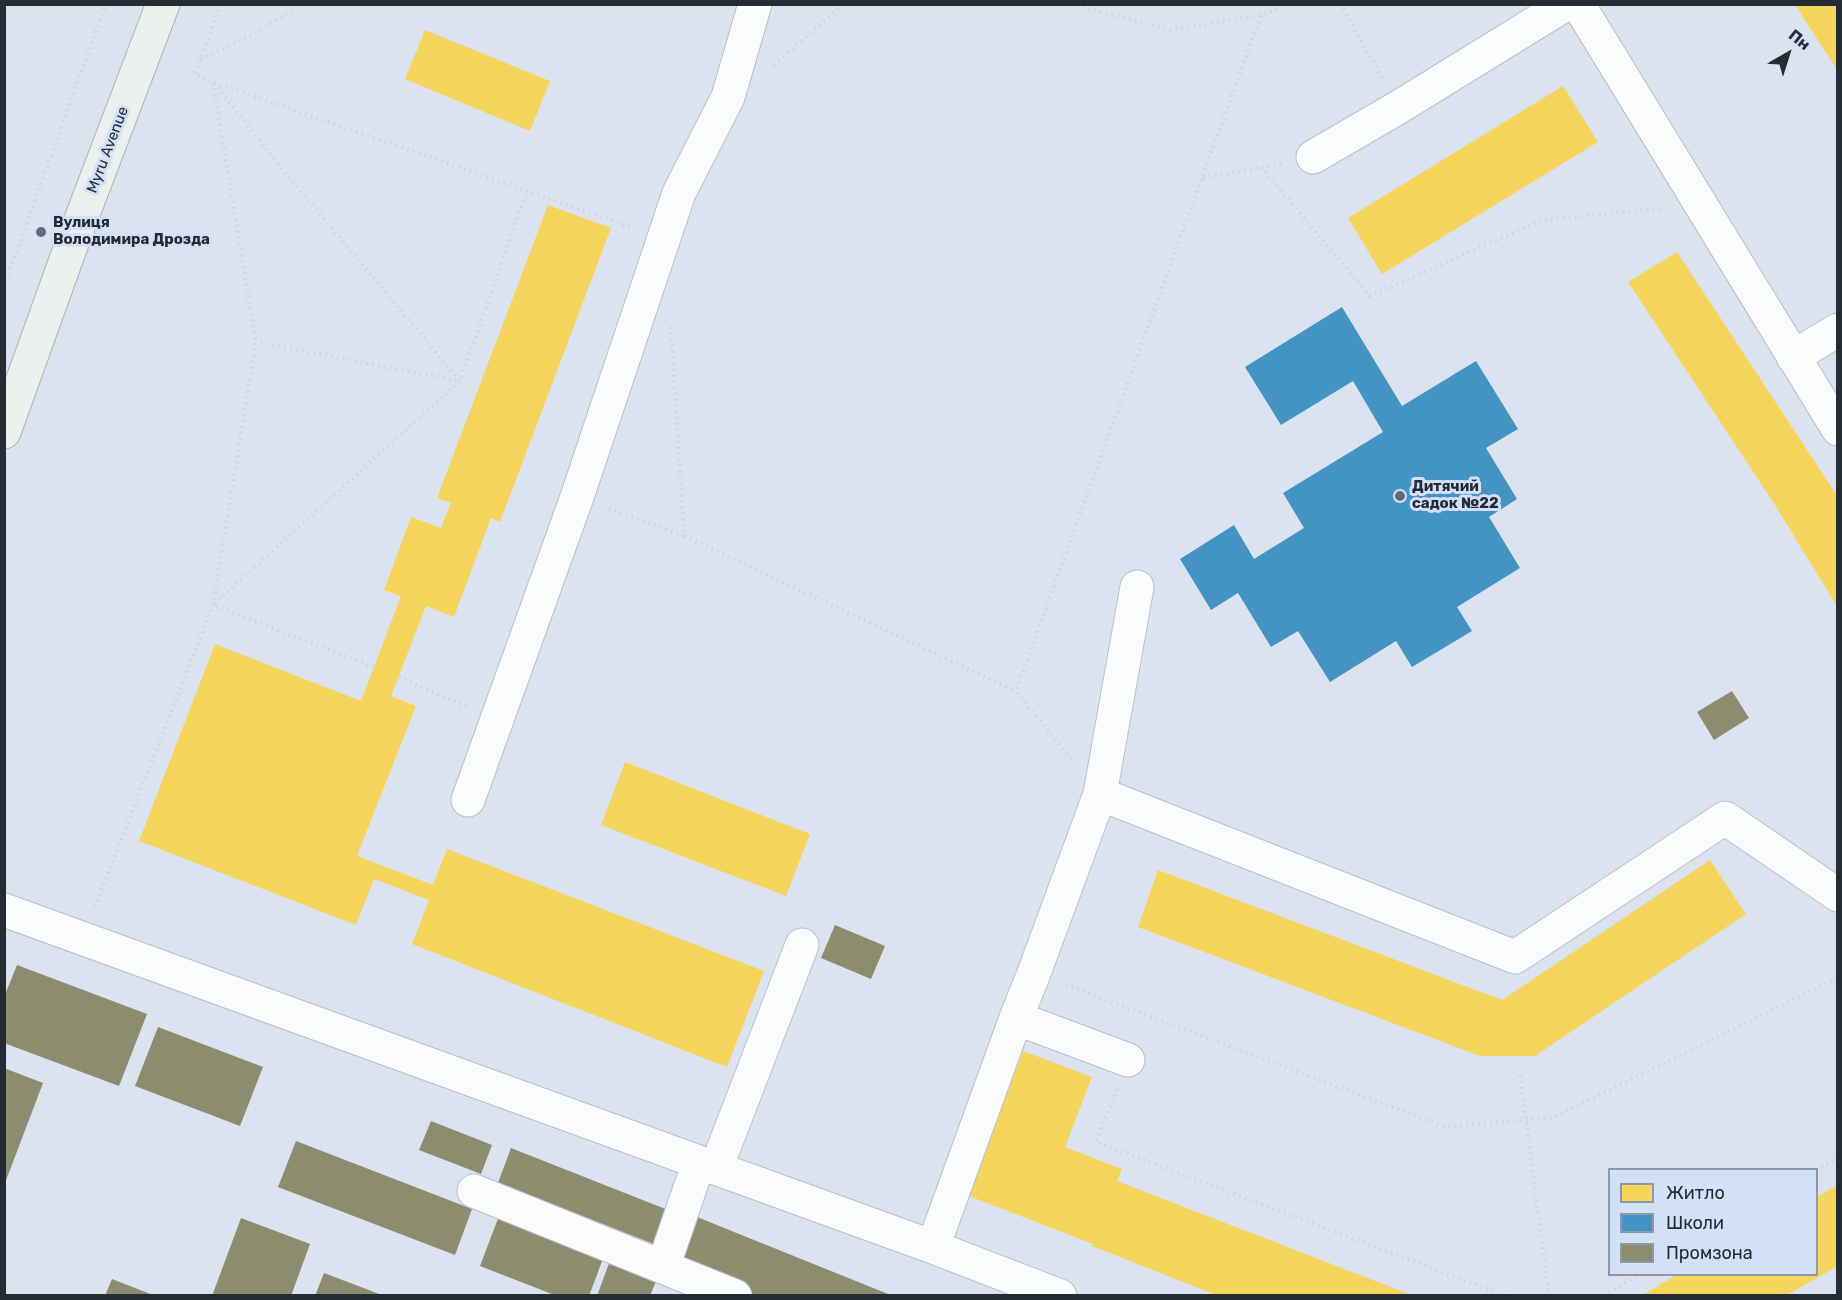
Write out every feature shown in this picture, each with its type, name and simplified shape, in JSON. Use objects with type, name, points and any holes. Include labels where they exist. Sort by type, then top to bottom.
[{"type":"main road","name":"Myru Avenue","points":[[4,432],[72,243],[163,4]]},
{"type":"street","points":[[468,800],[577,497],[679,193],[728,97],[755,4]]},
{"type":"street","points":[[1313,158],[1566,4]]},
{"type":"street","points":[[1578,4],[1838,429]]},
{"type":"street","points":[[1793,357],[1838,330]]},
{"type":"street","points":[[933,1248],[1100,794],[1137,587]]},
{"type":"street","points":[[1100,794],[1515,957],[1725,818],[1838,895]]},
{"type":"street","points":[[4,910],[707,1165],[1060,1296]]},
{"type":"street","points":[[669,1278],[707,1165],[802,945]]},
{"type":"street","points":[[1016,1018],[1128,1060]]},
{"type":"street","points":[[474,1191],[669,1278],[735,1296]]},
{"type":"path","points":[[4,285],[106,4]]},
{"type":"path","points":[[221,4],[195,74],[213,82],[460,381]]},
{"type":"path","points":[[201,59],[254,33],[302,4]]},
{"type":"path","points":[[771,67],[843,4]]},
{"type":"path","points":[[1071,4],[1170,30],[1261,15],[1291,4]]},
{"type":"path","points":[[1340,4],[1399,107]]},
{"type":"path","points":[[1100,794],[1016,691],[1261,15]]},
{"type":"path","points":[[83,939],[213,605],[256,342],[213,82]]},
{"type":"path","points":[[1202,178],[1313,158]]},
{"type":"path","points":[[1261,167],[1370,296],[1542,220],[1700,204]]},
{"type":"path","points":[[213,605],[460,381],[527,191]]},
{"type":"path","points":[[256,342],[460,381]]},
{"type":"path","points":[[577,497],[684,536]]},
{"type":"path","points":[[213,605],[374,667]]},
{"type":"path","points":[[399,677],[497,720]]},
{"type":"path","points":[[1034,973],[1446,1127],[1555,1117],[1838,978]]},
{"type":"path","points":[[1128,1060],[1096,1142],[1506,1296]]},
{"type":"path","points":[[1520,1075],[1549,1296]]},
{"type":"path","points":[[1818,1169],[1838,1157]]},
{"type":"path","points":[[1604,1296],[1637,1276]]},
{"type":"building: Житло","points":[[1795,5],[1838,5],[1838,71]]},
{"type":"building: Житло","points":[[425,30],[550,81],[530,131],[405,79]]},
{"type":"building: Житло","points":[[1563,86],[1598,142],[1382,274],[1348,218]]},
{"type":"building: Житло","points":[[548,205],[611,228],[500,522],[491,518],[454,617],[426,606],[391,696],[416,706],[357,856],[433,885],[447,849],[764,971],[727,1067],[412,944],[429,900],[374,879],[356,925],[139,841],[215,644],[361,701],[401,596],[384,590],[411,517],[441,528],[451,503],[437,498]]},
{"type":"building: Житло","points":[[1677,252],[1838,497],[1838,608],[1775,505],[1628,282]]},
{"type":"building: Житло","points":[[625,762],[810,834],[786,896],[601,825]]},
{"type":"building: Житло","points":[[1710,860],[1746,914],[1535,1056],[1480,1056],[1138,927],[1158,870],[1502,1000]]},
{"type":"building: Житло","points":[[1023,1051],[1092,1077],[1065,1147],[1122,1169],[1117,1181],[1414,1296],[1218,1296],[969,1196]]},
{"type":"building: Житло","points":[[1838,1185],[1838,1266],[1785,1296],[1641,1296],[1675,1276],[1818,1276],[1818,1196]]},
{"type":"building: Школи","name":"Дитячий садок №22","points":[[1342,307],[1402,406],[1476,361],[1518,429],[1486,448],[1517,499],[1489,517],[1520,568],[1457,607],[1472,631],[1412,667],[1396,641],[1330,682],[1298,631],[1271,647],[1238,593],[1211,610],[1180,559],[1234,525],[1254,559],[1304,528],[1283,493],[1383,432],[1353,381],[1281,425],[1245,367]]},
{"type":"building: Промзона","points":[[1732,691],[1749,718],[1714,740],[1697,712]]},
{"type":"building: Промзона","points":[[835,925],[885,946],[871,979],[821,958]]},
{"type":"building: Промзона","points":[[17,965],[147,1014],[119,1086],[4,1043],[4,997]]},
{"type":"building: Промзона","points":[[158,1027],[263,1067],[240,1126],[135,1086]]},
{"type":"building: Промзона","points":[[4,1068],[43,1083],[5,1183],[4,1183]]},
{"type":"building: Промзона","points":[[431,1121],[492,1145],[481,1174],[419,1150]]},
{"type":"building: Промзона","points":[[296,1141],[472,1209],[455,1255],[278,1187]]},
{"type":"building: Промзона","points":[[511,1148],[668,1210],[654,1244],[498,1183]]},
{"type":"building: Промзона","points":[[499,1216],[604,1256],[589,1296],[557,1296],[480,1266]]},
{"type":"building: Промзона","points":[[697,1217],[893,1296],[756,1296],[678,1264]]},
{"type":"building: Промзона","points":[[241,1218],[310,1244],[291,1296],[212,1296]]},
{"type":"building: Промзона","points":[[611,1258],[658,1276],[650,1296],[597,1296]]},
{"type":"building: Промзона","points":[[324,1273],[382,1295],[382,1296],[315,1296]]},
{"type":"building: Промзона","points":[[112,1279],[153,1295],[153,1296],[105,1296]]},
{"type":"place","name":"Вулиця Володимира Дрозда","points":[[41,232]]},
{"type":"place","name":"Дитячий садок №22","points":[[1400,496]]}]
